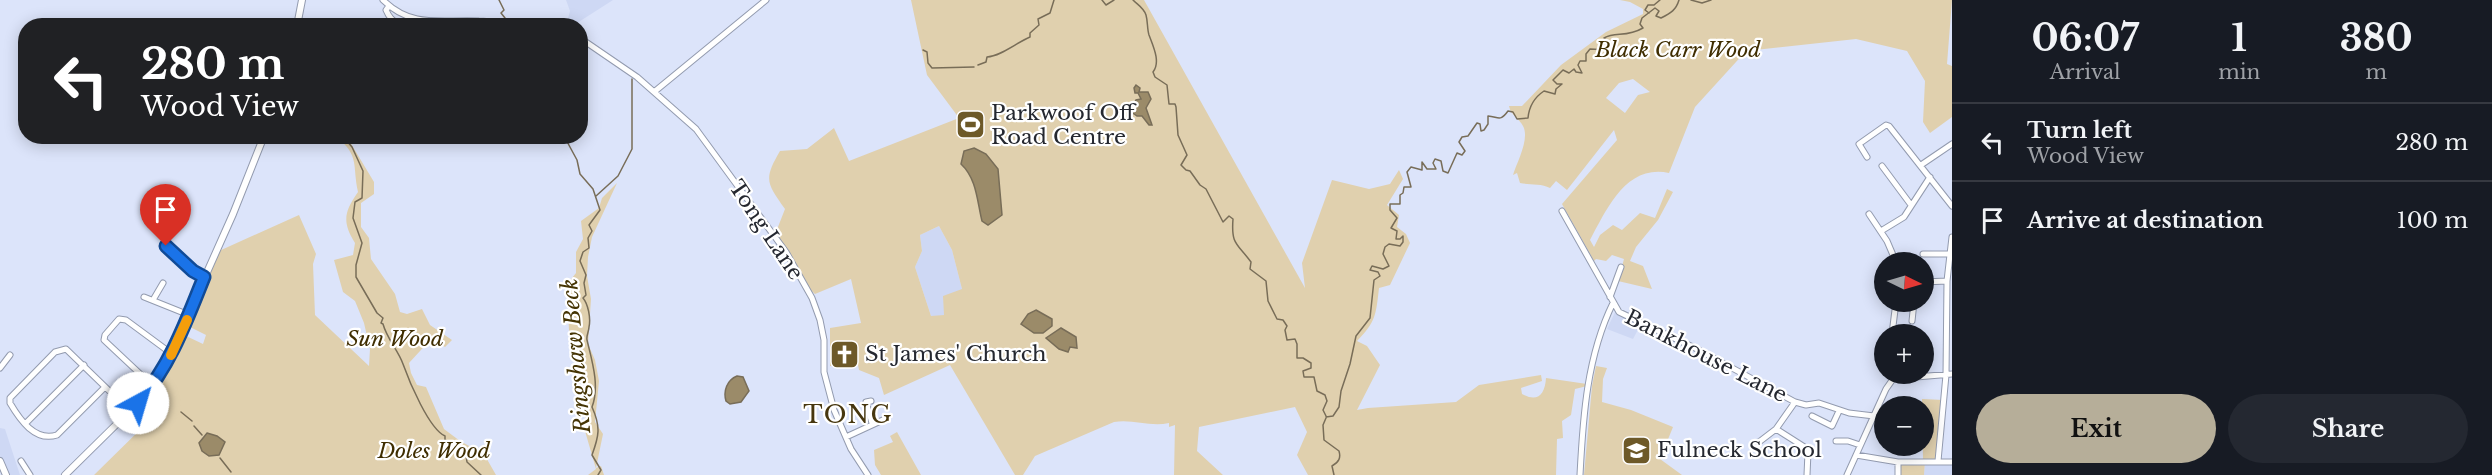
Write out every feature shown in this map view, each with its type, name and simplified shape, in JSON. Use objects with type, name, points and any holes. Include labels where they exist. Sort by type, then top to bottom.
[{"type":"main road","points":[[299,18],[302,0]]},
{"type":"main road","points":[[65,475],[153,386],[172,354],[261,144]]},
{"type":"main road","points":[[0,461],[6,475]]},
{"type":"street","points":[[383,0],[389,6],[412,18]]},
{"type":"street","points":[[654,92],[766,0]]},
{"type":"street","points":[[389,6],[386,10],[389,18]]},
{"type":"street","name":"Tong Lane","points":[[588,43],[621,64],[704,138],[786,252],[812,298],[820,320],[824,335],[824,372],[834,410],[846,437],[868,475]]},
{"type":"street","points":[[1867,158],[1859,144],[1886,125],[1921,165],[1952,206]]},
{"type":"street","points":[[1921,165],[1952,144]]},
{"type":"street","points":[[1882,166],[1911,205]]},
{"type":"street","points":[[1881,231],[1901,220],[1930,177]]},
{"type":"street","points":[[1562,211],[1613,303],[1599,333],[1589,383],[1580,475]]},
{"type":"street","points":[[1869,214],[1881,231],[1891,252]]},
{"type":"street","points":[[1938,461],[1949,374],[1950,333],[1947,281],[1948,254],[1952,237]]},
{"type":"street","points":[[166,246],[193,271],[204,277]]},
{"type":"street","points":[[1934,254],[1948,254]]},
{"type":"street","points":[[1610,297],[1621,267]]},
{"type":"street","points":[[1934,282],[1947,281]]},
{"type":"street","points":[[153,300],[163,283]]},
{"type":"street","points":[[144,297],[189,315]]},
{"type":"street","name":"Bankhouse Lane","points":[[1613,303],[1619,312],[1688,344],[1796,402],[1804,405],[1820,404],[1839,411],[1873,418]]},
{"type":"street","points":[[1912,321],[1913,312]]},
{"type":"street","points":[[153,386],[104,340],[105,335],[119,319],[126,320],[172,354]]},
{"type":"street","points":[[105,387],[57,435],[41,437],[13,407],[10,398],[55,352],[66,349],[130,411]]},
{"type":"street","points":[[0,368],[10,355]]},
{"type":"street","points":[[26,423],[84,365]]},
{"type":"street","points":[[1934,375],[1949,374]]},
{"type":"street","points":[[1847,475],[1888,384]]},
{"type":"street","points":[[871,401],[866,402],[872,423]]},
{"type":"street","points":[[1759,442],[1776,429],[1796,402]]},
{"type":"street","points":[[1812,416],[1832,426],[1839,411]]},
{"type":"street","points":[[846,437],[858,433],[872,423],[885,419]]},
{"type":"street","points":[[1776,429],[1806,448],[1808,452],[1807,475]]},
{"type":"street","points":[[1836,441],[1848,441],[1860,445]]},
{"type":"street","points":[[1856,454],[1898,462],[1952,462]]},
{"type":"street","points":[[21,461],[30,475]]},
{"type":"street","points":[[1898,462],[1898,475]]},
{"type":"shaded area","points":[[566,0],[613,0],[585,18],[568,18],[570,11]]},
{"type":"shaded area","points":[[1136,85],[1140,88],[1139,92],[1148,92],[1151,99],[1146,108],[1152,125],[1149,125],[1142,116],[1137,116],[1130,111],[1136,100],[1141,99],[1138,93],[1135,93]]},
{"type":"shaded area","points":[[974,148],[986,154],[998,169],[1002,215],[988,225],[982,221],[973,183],[961,164],[964,151]]},
{"type":"shaded area","points":[[939,226],[952,250],[962,289],[969,356],[931,316],[915,267],[922,251],[920,235]]},
{"type":"shaded area","points":[[1036,310],[1052,319],[1052,326],[1043,333],[1034,333],[1021,324],[1028,314]]},
{"type":"shaded area","points":[[1615,312],[1641,324],[1633,339],[1607,329]]},
{"type":"shaded area","points":[[1061,328],[1076,337],[1077,348],[1070,347],[1068,352],[1059,349],[1046,338]]},
{"type":"shaded area","points":[[737,376],[743,377],[749,391],[741,402],[730,404],[726,401],[726,390],[728,383]]},
{"type":"shaded area","points":[[0,428],[5,429],[20,475],[8,475],[0,455]]},
{"type":"shaded area","points":[[207,433],[225,442],[219,455],[209,456],[202,451],[199,443]]},
{"type":"shaded area","points":[[1925,461],[1952,462],[1952,475],[1924,475]]},
{"type":"green space","points":[[911,0],[1144,0],[1305,288],[1302,263],[1332,180],[1369,189],[1390,184],[1399,170],[1403,179],[1387,205],[1399,215],[1397,227],[1406,234],[1410,243],[1390,285],[1379,288],[1374,317],[1357,341],[1367,346],[1380,365],[1357,410],[1456,402],[1479,385],[1541,375],[1542,381],[1521,388],[1522,394],[1532,398],[1540,395],[1546,378],[1587,384],[1587,386],[1575,389],[1571,415],[1562,421],[1563,438],[1557,439],[1556,475],[1308,475],[1297,455],[1307,432],[1295,407],[1199,427],[1197,451],[1223,475],[1174,475],[1175,425],[1169,427],[1169,423],[1121,421],[1035,456],[1023,475],[1015,475],[950,365],[884,395],[879,378],[859,370],[858,365],[830,366],[830,328],[861,323],[851,279],[815,294],[810,289],[776,232],[785,209],[771,187],[769,175],[771,169],[780,151],[807,149],[834,128],[849,161],[959,118],[927,75]],"holes":[[[939,226],[952,250],[962,289],[943,296],[944,315],[931,316],[915,267],[922,251],[920,235]]]},
{"type":"green space","name":"Black Carr Wood","points":[[1620,0],[1952,0],[1947,64],[1952,66],[1952,117],[1930,133],[1923,122],[1925,81],[1907,51],[1856,39],[1746,51],[1695,107],[1669,173],[1654,172],[1641,175],[1630,182],[1603,215],[1590,240],[1594,247],[1600,235],[1613,225],[1622,230],[1640,213],[1655,218],[1667,189],[1673,192],[1658,220],[1636,247],[1630,261],[1643,266],[1652,289],[1618,281],[1624,259],[1612,255],[1606,261],[1596,259],[1594,261],[1562,204],[1617,140],[1614,130],[1567,190],[1556,181],[1550,188],[1520,183],[1517,173],[1513,175],[1524,144],[1525,131],[1509,106],[1522,106],[1561,65],[1606,32],[1643,14],[1643,9]],"holes":[[[1633,79],[1650,92],[1638,95],[1625,113],[1606,98],[1619,83]]]},
{"type":"green space","points":[[344,144],[351,144],[374,182],[374,194],[361,203],[361,227],[369,238],[371,259],[395,294],[400,312],[407,314],[422,309],[430,325],[452,340],[445,347],[431,339],[409,363],[411,373],[417,385],[426,387],[444,429],[484,454],[496,475],[94,475],[152,418],[141,407],[168,372],[184,335],[203,344],[206,335],[188,326],[219,251],[299,215],[316,254],[313,264],[315,315],[369,366],[370,349],[364,323],[355,301],[343,292],[334,260],[353,255],[355,243],[348,229],[346,217],[358,192],[354,162]]},
{"type":"green space","points":[[617,183],[592,237],[588,257],[587,276],[591,299],[588,344],[595,360],[599,381],[595,422],[603,434],[596,468],[601,466],[604,475],[588,475],[596,469],[585,431],[585,381],[569,330],[568,313],[573,307],[568,283],[576,273],[576,252],[583,239],[581,221],[599,208],[602,198]]},
{"type":"green space","name":"Fulneck School","points":[[1596,366],[1607,368],[1603,379],[1602,402],[1631,410],[1673,427],[1660,459],[1682,475],[1584,475]]},
{"type":"green space","points":[[1934,400],[1944,400],[1938,461],[1925,461],[1924,475],[1898,475],[1898,462],[1923,461],[1923,456],[1934,456]]},
{"type":"green space","points":[[897,432],[921,475],[881,475],[875,465],[874,450],[893,442],[890,436]]},
{"type":"waterway","points":[[499,0],[504,10],[501,13],[505,18]]},
{"type":"waterway","points":[[978,65],[986,62],[987,57],[1003,52],[1030,37],[1030,33],[1039,25],[1038,19],[1050,13],[1054,0]]},
{"type":"waterway","points":[[1102,0],[1106,5],[1114,0]]},
{"type":"waterway","points":[[1133,0],[1146,15],[1148,33],[1156,59],[1153,72],[1155,77],[1167,85],[1169,104],[1175,104],[1176,107],[1178,135],[1187,155],[1181,165],[1190,171],[1200,185],[1206,189],[1223,222],[1229,216],[1233,219],[1234,239],[1251,262],[1250,269],[1266,281],[1268,301],[1277,319],[1283,320],[1287,326],[1285,330],[1287,340],[1295,339],[1297,358],[1303,358],[1311,363],[1311,368],[1303,371],[1304,377],[1314,377],[1317,391],[1325,395],[1327,401],[1323,410],[1326,416]]},
{"type":"waterway","points":[[1649,13],[1645,10],[1648,5],[1654,5],[1660,0]]},
{"type":"waterway","points":[[1326,417],[1333,416],[1339,407],[1356,336],[1370,318],[1374,280],[1380,276],[1378,272],[1370,270],[1372,266],[1383,269],[1389,266],[1383,254],[1385,247],[1389,244],[1400,246],[1403,242],[1403,236],[1396,239],[1397,231],[1391,228],[1397,218],[1390,210],[1390,204],[1400,204],[1400,195],[1404,187],[1411,187],[1407,172],[1411,167],[1422,170],[1422,162],[1427,169],[1436,169],[1433,163],[1435,159],[1441,161],[1443,171],[1448,173],[1457,153],[1462,155],[1465,151],[1459,142],[1462,137],[1468,136],[1477,123],[1480,124],[1481,131],[1484,130],[1488,124],[1488,116],[1501,118],[1508,111],[1513,112],[1517,119],[1528,118],[1531,106],[1541,93],[1544,91],[1555,94],[1556,89],[1562,84],[1557,84],[1553,80],[1563,70],[1569,73],[1574,69],[1582,73],[1578,65],[1580,61],[1586,61],[1586,54],[1590,49],[1609,50],[1611,45],[1604,38],[1631,33],[1643,28],[1640,24],[1642,18],[1655,8],[1659,11],[1656,16],[1661,18],[1673,11],[1679,0]]},
{"type":"waterway","points":[[1691,0],[1702,3],[1711,0]]},
{"type":"waterway","points":[[923,50],[927,52],[928,63],[932,68],[974,67]]},
{"type":"waterway","points":[[596,196],[618,176],[632,149],[632,79]]},
{"type":"waterway","name":"Ringshaw Beck","points":[[349,144],[363,171],[362,198],[355,202],[353,218],[362,243],[356,265],[356,277],[377,313],[383,318],[381,323],[401,359],[426,415],[445,436],[445,441],[459,454],[466,456],[467,462],[481,475]]},
{"type":"waterway","name":"Ringshaw Beck","points":[[568,144],[577,160],[580,174],[593,189],[600,210],[589,225],[592,231],[588,238],[589,248],[583,252],[580,261],[586,275],[584,283],[586,295],[583,298],[590,323],[587,338],[595,382],[592,407],[598,431],[592,455],[601,470],[598,475]]},
{"type":"waterway","points":[[181,412],[192,421]]},
{"type":"waterway","points":[[1326,418],[1323,425],[1324,440],[1340,453],[1339,460],[1332,466],[1334,475]]},
{"type":"waterway","points":[[194,426],[202,435]]},
{"type":"waterway","points":[[220,458],[231,472]]},
{"type":"slow traffic","points":[[171,355],[187,320]]},
{"type":"place","name":"Parkwoof Off Road Centre","points":[[970,125]]},
{"type":"place","name":"St James' Church","points":[[844,354]]},
{"type":"place","name":"Fulneck School","points":[[1636,450]]},
{"type":"district","name":"TONG","points":[[848,414]]},
{"type":"route","points":[[138,403],[153,386],[172,354],[204,277],[193,271],[166,246]]},
{"type":"park label","name":"Sun Wood","points":[[395,339]]},
{"type":"park label","name":"Doles Wood","points":[[434,451]]}]
